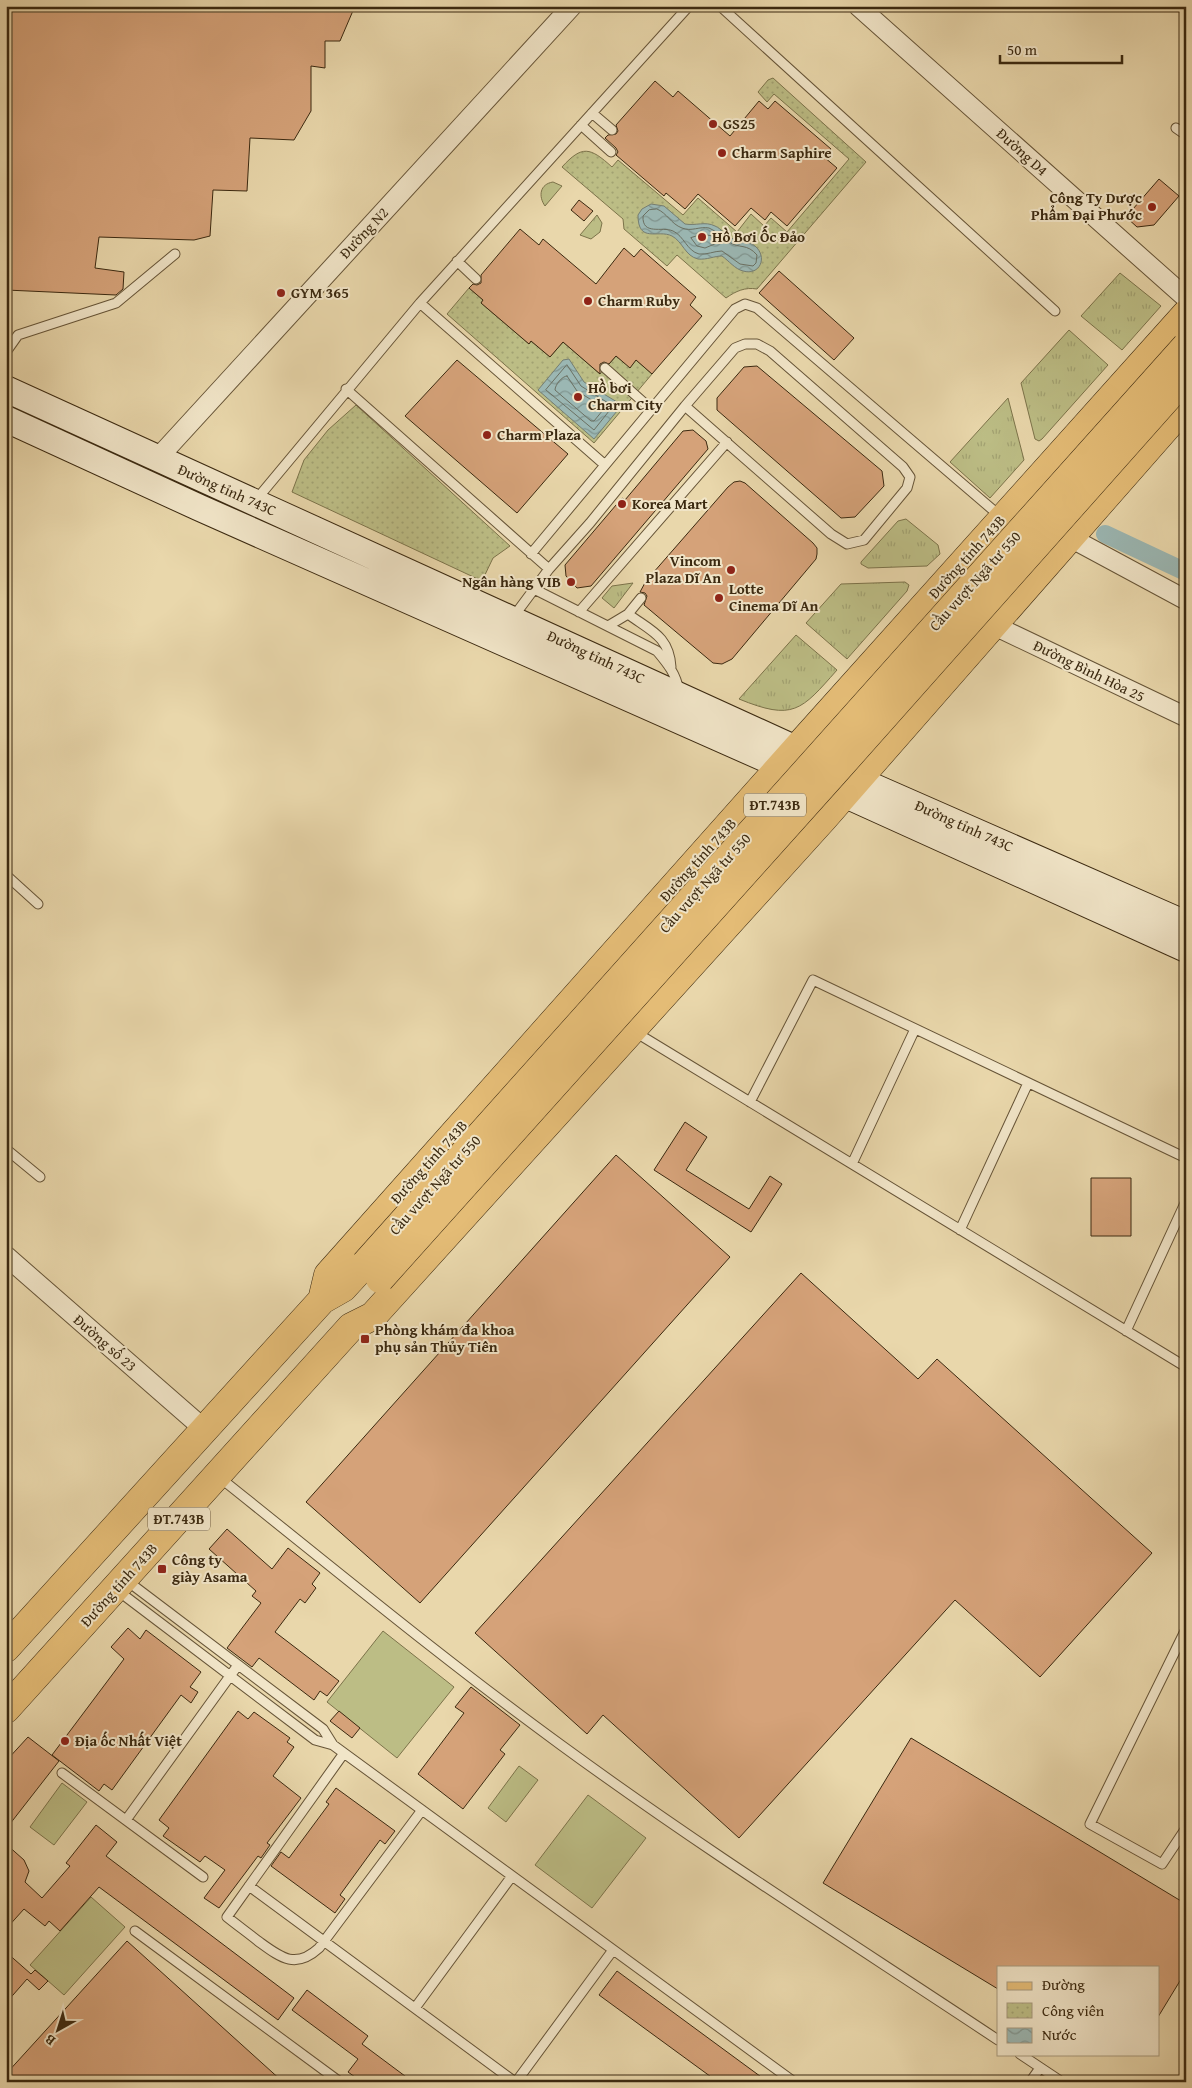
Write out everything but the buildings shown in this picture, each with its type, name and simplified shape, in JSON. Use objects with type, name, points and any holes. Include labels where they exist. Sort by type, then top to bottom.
[{"type":"main road","name":"Đường tỉnh 743B","points":[[322,1300],[328,1275],[1186,314]]},
{"type":"main road","name":"Cầu vượt Ngã tư 550","points":[[373,1271],[1186,346]]},
{"type":"main road","name":"Cầu vượt Ngã tư 550","points":[[373,1271],[821,788],[1186,377]]},
{"type":"main road","name":"Đường tỉnh 743C","points":[[6,389],[156,459],[254,502],[507,630],[789,757],[1186,949]]},
{"type":"main road","name":"Đường tỉnh 743B","points":[[6,1709],[351,1327],[373,1316],[851,787],[1186,405]]},
{"type":"main road","name":"Đường tỉnh 743C","points":[[6,419],[146,483],[507,630],[680,695],[789,757]]},
{"type":"main road","points":[[146,483],[156,459]]},
{"type":"main road","name":"Đường tỉnh 743C","points":[[851,787],[1186,924]]},
{"type":"main road","name":"Đường tỉnh 743B","points":[[6,1648],[322,1300],[373,1271]]},
{"type":"main road","name":"Đường tỉnh 743B","points":[[351,1327],[358,1305],[373,1271]]},
{"type":"street","name":"Đường D4","points":[[858,6],[1186,298]]},
{"type":"street","name":"Đường N2","points":[[156,459],[562,10]]},
{"type":"street","points":[[1069,537],[1186,600]]},
{"type":"street","name":"Đường Bình Hòa 25","points":[[993,625],[1186,718]]},
{"type":"street","name":"Đường số 23","points":[[6,1256],[204,1429]]},
{"type":"lane","points":[[254,502],[346,389],[420,303],[689,6]]},
{"type":"lane","points":[[720,6],[1055,311]]},
{"type":"lane","points":[[1180,6],[1186,11]]},
{"type":"lane","points":[[592,113],[612,130]]},
{"type":"lane","points":[[581,125],[611,152]]},
{"type":"lane","points":[[1176,128],[1186,135]]},
{"type":"lane","points":[[6,352],[18,335],[116,303],[174,254]]},
{"type":"lane","points":[[457,261],[476,280]]},
{"type":"lane","points":[[420,303],[604,465]]},
{"type":"lane","points":[[531,554],[734,309],[745,304],[757,308],[1003,518]]},
{"type":"lane","points":[[507,630],[549,570],[590,523],[685,406],[735,348],[744,344],[757,344],[770,351],[903,467],[910,477],[907,488],[864,540],[847,544],[831,534],[685,406]]},
{"type":"lane","points":[[605,368],[651,409]]},
{"type":"lane","points":[[346,389],[549,570]]},
{"type":"lane","points":[[579,612],[726,442]]},
{"type":"lane","points":[[534,589],[657,651],[671,668],[677,679],[680,695]]},
{"type":"lane","points":[[608,626],[628,614],[641,598]]},
{"type":"lane","points":[[628,614],[662,640],[670,653],[671,668]]},
{"type":"lane","points":[[6,876],[38,904]]},
{"type":"lane","points":[[750,1102],[813,980],[1186,1158]]},
{"type":"lane","points":[[852,1164],[915,1029]]},
{"type":"lane","points":[[631,1030],[1186,1367]]},
{"type":"lane","points":[[960,1230],[1028,1082]]},
{"type":"lane","points":[[6,1149],[40,1177]]},
{"type":"lane","points":[[1126,1331],[1186,1201]]},
{"type":"lane","points":[[218,1476],[467,1674],[561,1745],[745,1872],[997,2039]]},
{"type":"lane","points":[[120,1584],[238,1665],[323,1729],[333,1744],[344,1753],[794,2082]]},
{"type":"lane","points":[[120,1584],[230,1676],[315,1740],[333,1744]]},
{"type":"lane","points":[[1186,1629],[1090,1824],[1162,1864],[1186,1828]]},
{"type":"lane","points":[[126,1820],[238,1665]]},
{"type":"lane","points":[[344,1753],[227,1917],[278,1956],[290,1960],[306,1958],[319,1948],[422,1810]]},
{"type":"lane","points":[[62,1773],[203,1877]]},
{"type":"lane","points":[[415,2008],[512,1876]]},
{"type":"lane","points":[[249,1886],[516,2082],[613,1950]]},
{"type":"lane","points":[[135,1931],[340,2082]]},
{"type":"lane","points":[[1023,2056],[1062,2082]]},
{"type":"lane","points":[[1030,2082],[1040,2068]]},
{"type":"green space","points":[[773,78],[866,162],[757,289],[741,290],[726,298],[677,255],[667,266],[624,229],[623,219],[562,167],[581,152],[592,152],[612,167],[618,160],[683,215],[698,198],[737,232],[751,214],[764,226],[771,218],[787,232],[849,159],[774,94],[767,102],[758,92],[768,80]]},
{"type":"green space","points":[[553,182],[562,186],[545,206],[541,198],[543,188],[545,185]]},
{"type":"green space","points":[[597,215],[602,223],[600,232],[591,239],[580,235]]},
{"type":"green space","points":[[1120,273],[1161,306],[1122,350],[1081,316]]},
{"type":"green space","points":[[469,288],[483,300],[481,303],[529,344],[531,341],[550,357],[563,342],[600,374],[616,356],[630,367],[636,360],[652,374],[594,443],[447,314]]},
{"type":"green space","points":[[1069,330],[1108,365],[1039,441],[1035,439],[1021,383]]},
{"type":"green space","points":[[1008,398],[1024,460],[990,498],[950,462]]},
{"type":"green space","points":[[356,405],[510,546],[493,558],[482,581],[292,492],[304,460],[328,430]]},
{"type":"green space","points":[[906,519],[938,545],[940,554],[927,566],[868,568],[861,564],[898,521]]},
{"type":"green space","points":[[905,582],[909,585],[907,591],[847,659],[806,623],[841,584]]},
{"type":"green space","points":[[633,583],[614,608],[602,598],[612,586]]},
{"type":"green space","points":[[796,635],[837,670],[825,684],[804,703],[795,708],[784,710],[772,710],[739,699]]},
{"type":"green space","points":[[383,1631],[454,1687],[397,1758],[327,1702]]},
{"type":"green space","points":[[519,1766],[538,1780],[506,1822],[488,1808]]},
{"type":"green space","points":[[62,1783],[87,1802],[54,1845],[30,1827]]},
{"type":"green space","points":[[588,1795],[646,1838],[592,1908],[535,1865]]},
{"type":"green space","points":[[91,1897],[125,1927],[64,1995],[30,1965]]},
{"type":"water","name":"Hồ Bơi Ốc Đảo","points":[[651,204],[664,206],[685,224],[704,224],[718,227],[731,238],[752,244],[759,250],[761,255],[758,268],[749,272],[737,269],[722,256],[698,259],[690,255],[672,236],[645,233],[641,230],[638,215],[642,209]]},
{"type":"water","name":"Hồ bơi Charm City","points":[[569,359],[584,382],[622,405],[594,439],[538,390],[563,360]]},
{"type":"waterway","points":[[1105,534],[1186,572]]},
{"type":"place","name":"GS25","points":[[713,124]]},
{"type":"place","name":"Charm Saphire","points":[[722,153]]},
{"type":"place","name":"Công Ty Dược Phẩm Đại Phước","points":[[1152,207]]},
{"type":"place","name":"Hồ Bơi Ốc Đảo","points":[[702,237]]},
{"type":"place","name":"GYM 365","points":[[281,293]]},
{"type":"place","name":"Charm Ruby","points":[[588,301]]},
{"type":"place","name":"Hồ bơi Charm City","points":[[578,397]]},
{"type":"place","name":"Charm Plaza","points":[[487,435]]},
{"type":"place","name":"Korea Mart","points":[[622,504]]},
{"type":"place","name":"Vincom Plaza Dĩ An","points":[[731,570]]},
{"type":"place","name":"Ngân hàng VIB","points":[[571,582]]},
{"type":"place","name":"Lotte Cinema Dĩ An","points":[[719,598]]},
{"type":"place","name":"Phòng khám đa khoa phụ sản Thủy Tiên","points":[[365,1339]]},
{"type":"place","name":"Công ty giày Asama","points":[[162,1569]]},
{"type":"place","name":"Địa ốc Nhất Việt","points":[[65,1741]]}]
